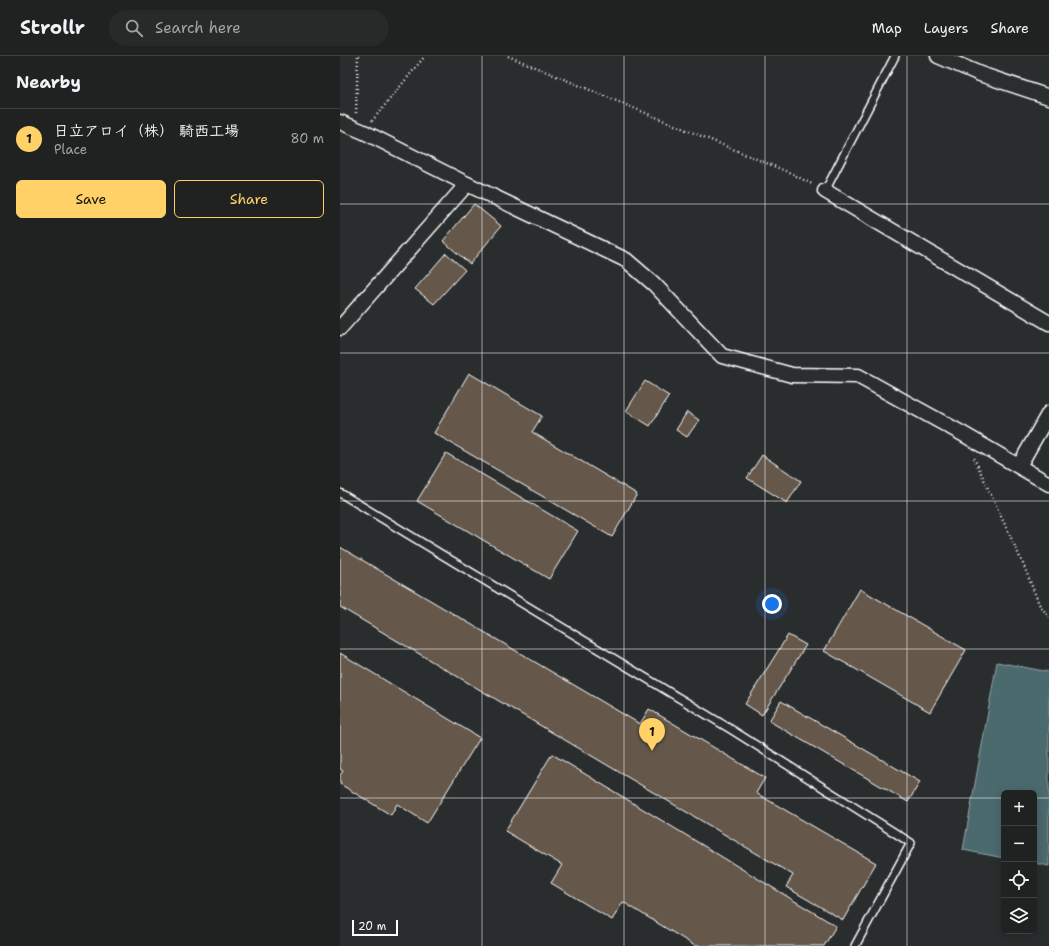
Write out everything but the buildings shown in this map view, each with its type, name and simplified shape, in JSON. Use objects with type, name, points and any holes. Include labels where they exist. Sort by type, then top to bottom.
[{"type":"street","points":[[938,56],[980,74],[1049,97]]},
{"type":"street","points":[[340,122],[626,260],[654,284],[722,356],[792,375],[858,376],[1049,484]]},
{"type":"street","points":[[340,328],[467,184]]},
{"type":"street","points":[[825,191],[1049,323]]},
{"type":"street","points":[[1019,466],[1049,413]]},
{"type":"lane","points":[[825,191],[895,56]]},
{"type":"lane","points":[[340,493],[732,730],[911,843],[855,946]]},
{"type":"path","points":[[358,56],[359,130]]},
{"type":"path","points":[[359,130],[425,56]]},
{"type":"path","points":[[508,56],[788,172],[825,191]]},
{"type":"path","points":[[973,455],[1024,566],[1039,604],[1049,617]]},
{"type":"water","points":[[997,662],[1049,672],[1049,866],[1037,864],[1037,790],[1001,790],[1001,857],[963,850]]},
{"type":"place","name":"日立アロイ（株） 騎西工場","points":[[652,751]]}]
